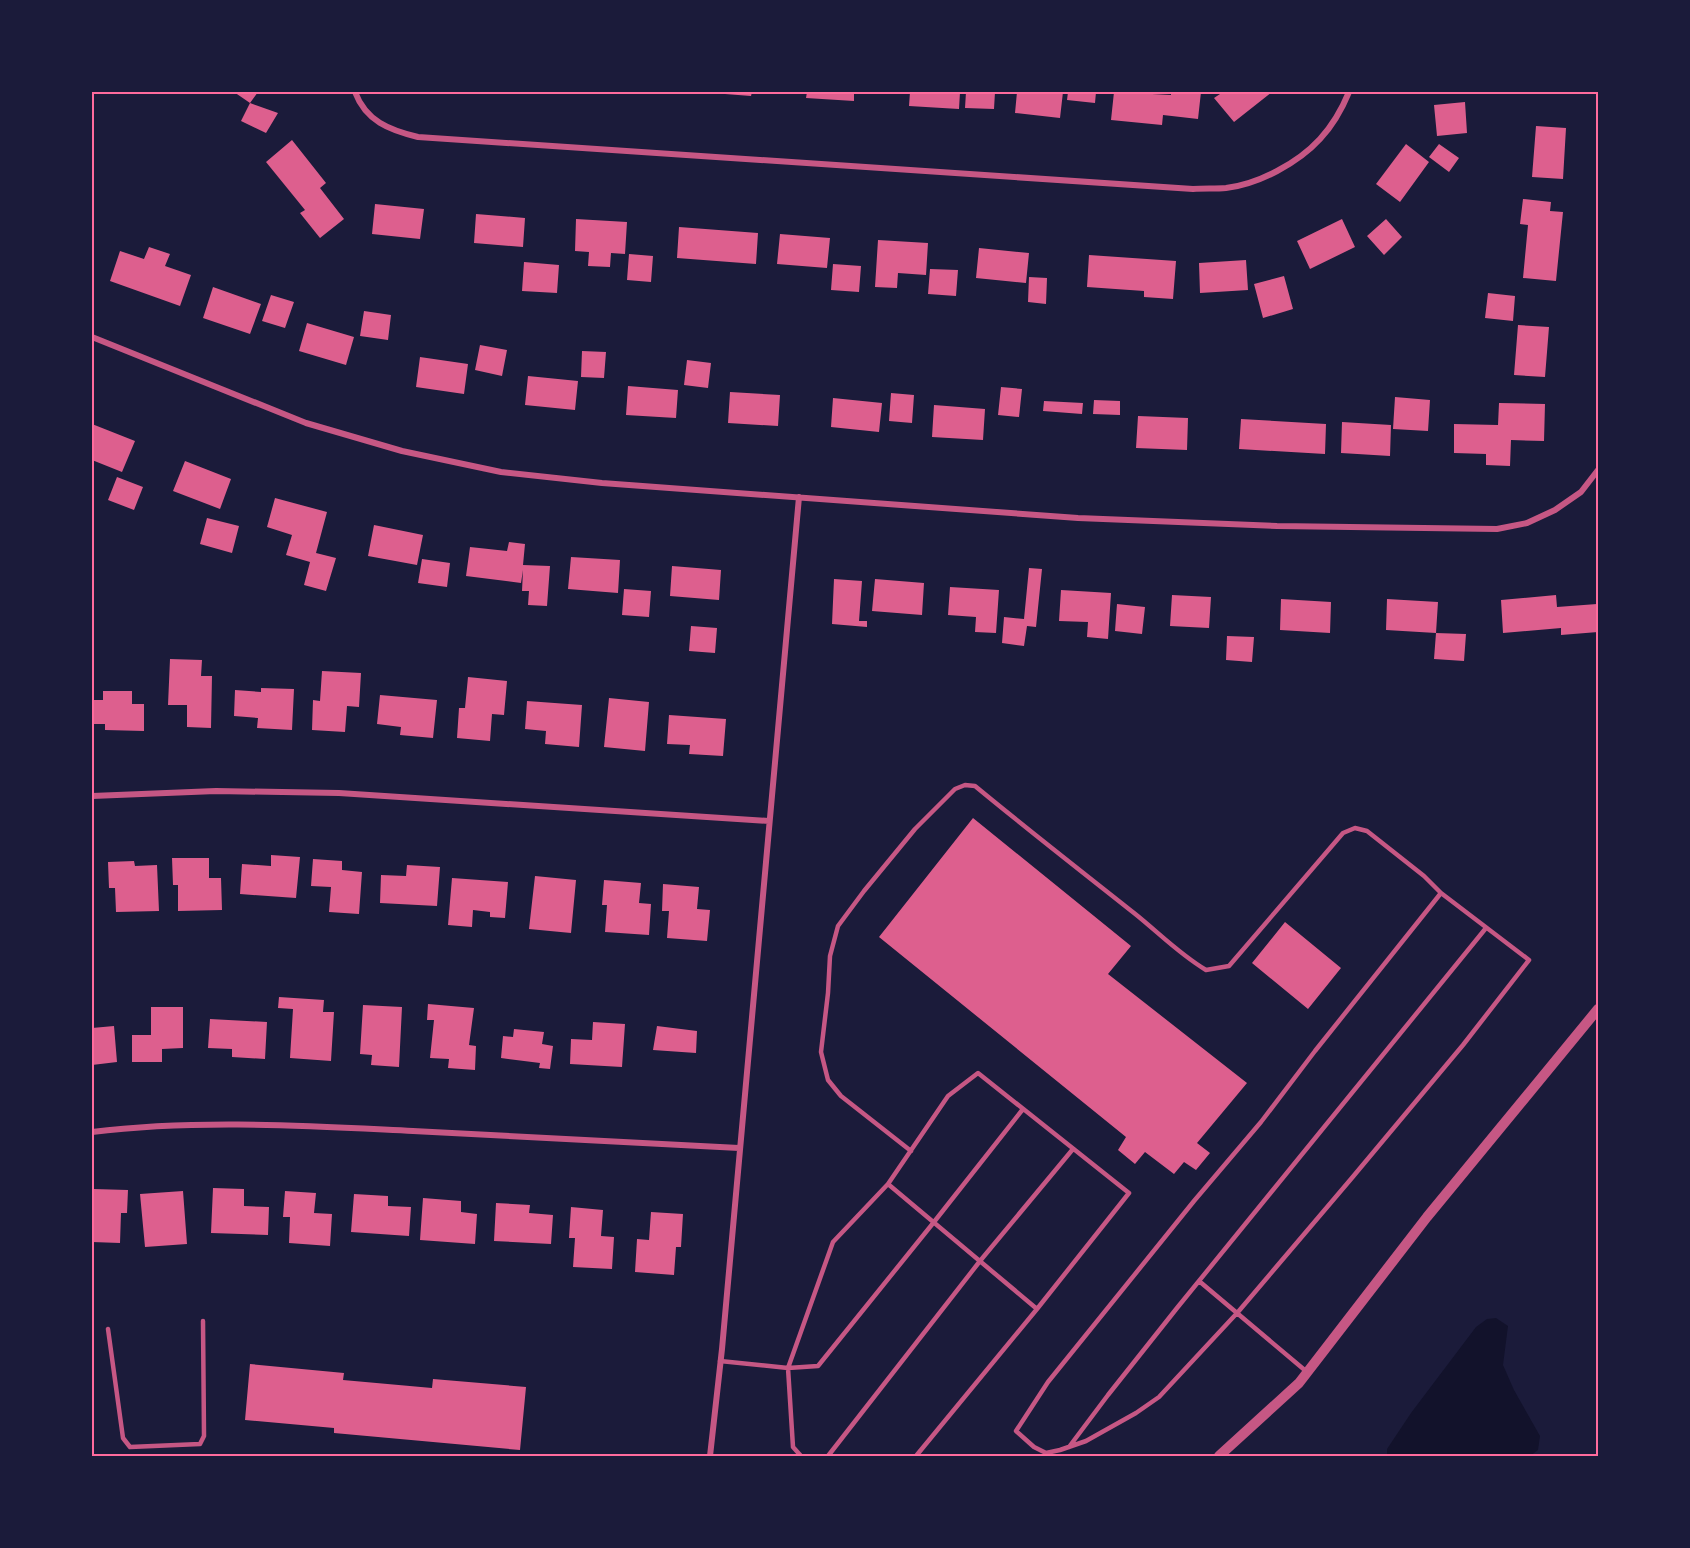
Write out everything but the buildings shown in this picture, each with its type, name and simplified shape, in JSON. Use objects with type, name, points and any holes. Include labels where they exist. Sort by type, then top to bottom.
[{"type":"street","points":[[355,92],[359,102],[374,119],[394,131],[418,137],[1194,189],[1228,188],[1262,179],[1294,161],[1320,140],[1341,111],[1349,92]]},
{"type":"street","points":[[92,337],[306,423],[402,451],[501,472],[602,483],[1078,518],[1277,526],[1497,529],[1527,523],[1555,510],[1581,492],[1599,470]]},
{"type":"street","points":[[710,1456],[799,497]]},
{"type":"street","points":[[92,796],[216,791],[339,793],[769,821]]},
{"type":"street","points":[[1220,1456],[1299,1383],[1427,1217],[1599,1010]]},
{"type":"street","points":[[92,1132],[123,1128],[212,1124],[302,1125],[739,1148]]},
{"type":"lane","points":[[911,1151],[841,1096],[828,1080],[821,1052],[830,956],[838,926],[864,891],[915,829],[956,789],[965,786],[975,786],[1036,837],[1136,914],[1192,962],[1206,970],[1229,966],[1343,833],[1355,828],[1367,831],[1424,876],[1441,893],[1529,960],[1463,1045],[1238,1312],[1159,1397],[1136,1413],[1086,1441],[1046,1453],[1034,1447],[1016,1431],[1048,1382],[1261,1122],[1441,893]]},
{"type":"lane","points":[[1068,1447],[1199,1281],[1486,928]]},
{"type":"lane","points":[[801,1456],[793,1447],[788,1368],[833,1242],[888,1184],[948,1096],[978,1074],[1129,1193],[916,1456]]},
{"type":"lane","points":[[720,1361],[788,1368],[818,1366],[1023,1109]]},
{"type":"lane","points":[[828,1456],[980,1261],[1073,1149]]},
{"type":"lane","points":[[888,1184],[1037,1309]]},
{"type":"lane","points":[[1199,1281],[1307,1372]]},
{"type":"lane","points":[[108,1329],[123,1438],[130,1447],[200,1444],[204,1436],[202,1321]]},
{"type":"shaded area","points":[[1496,1318],[1508,1326],[1503,1365],[1540,1436],[1538,1450],[1530,1456],[1387,1456],[1387,1449],[1411,1413],[1476,1327],[1487,1319]]}]
